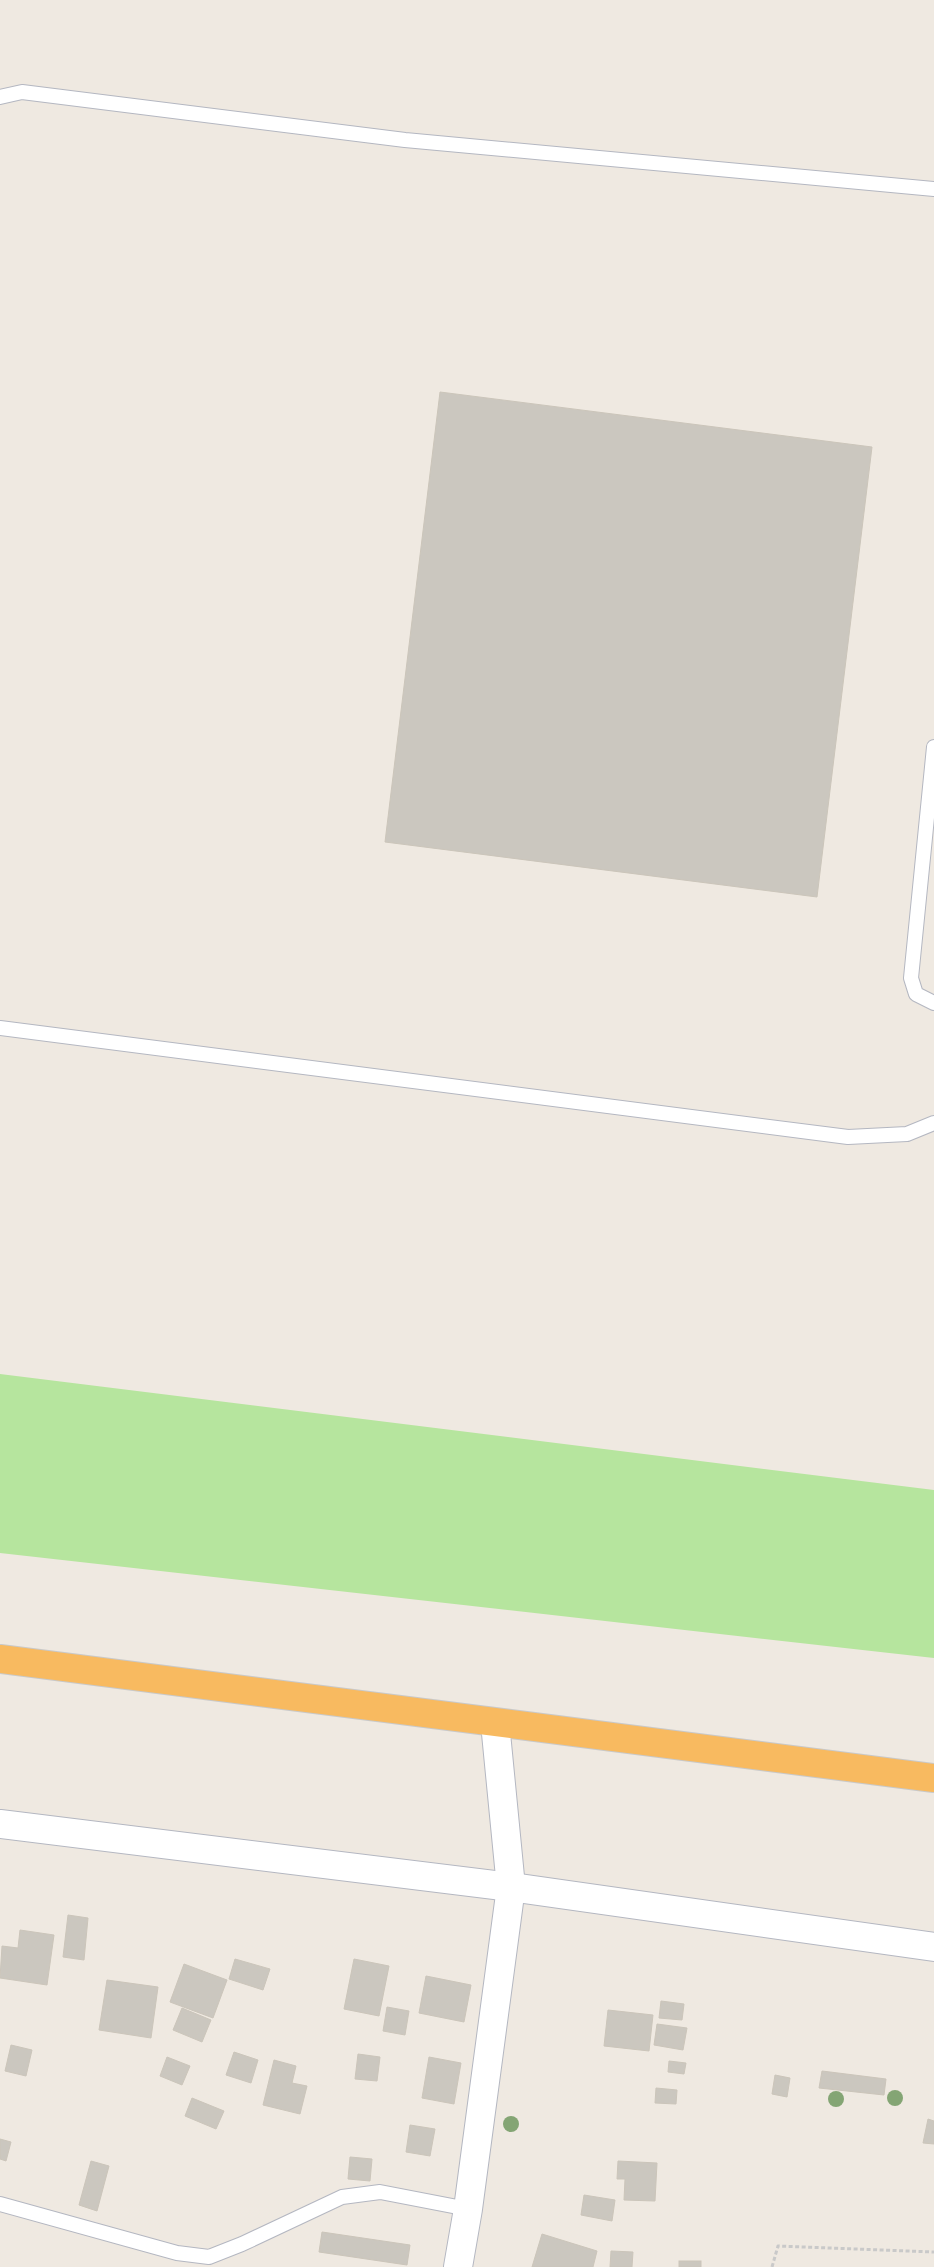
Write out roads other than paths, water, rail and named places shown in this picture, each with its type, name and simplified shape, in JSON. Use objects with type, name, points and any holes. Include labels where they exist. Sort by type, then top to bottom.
[{"type":"highway","points":[[0,1659],[934,1778]]},
{"type":"street","points":[[458,2267],[468,2209],[510,1888],[495,1723]]},
{"type":"street","points":[[0,1824],[510,1888],[934,1947]]},
{"type":"lane","points":[[0,97],[22,92],[405,140],[934,189]]},
{"type":"lane","points":[[934,748],[911,978],[916,994],[934,1003]]},
{"type":"lane","points":[[0,1028],[848,1137],[907,1134],[934,1123]]},
{"type":"lane","points":[[0,2204],[177,2253],[209,2257],[242,2244],[342,2197],[380,2192],[468,2209]]}]
